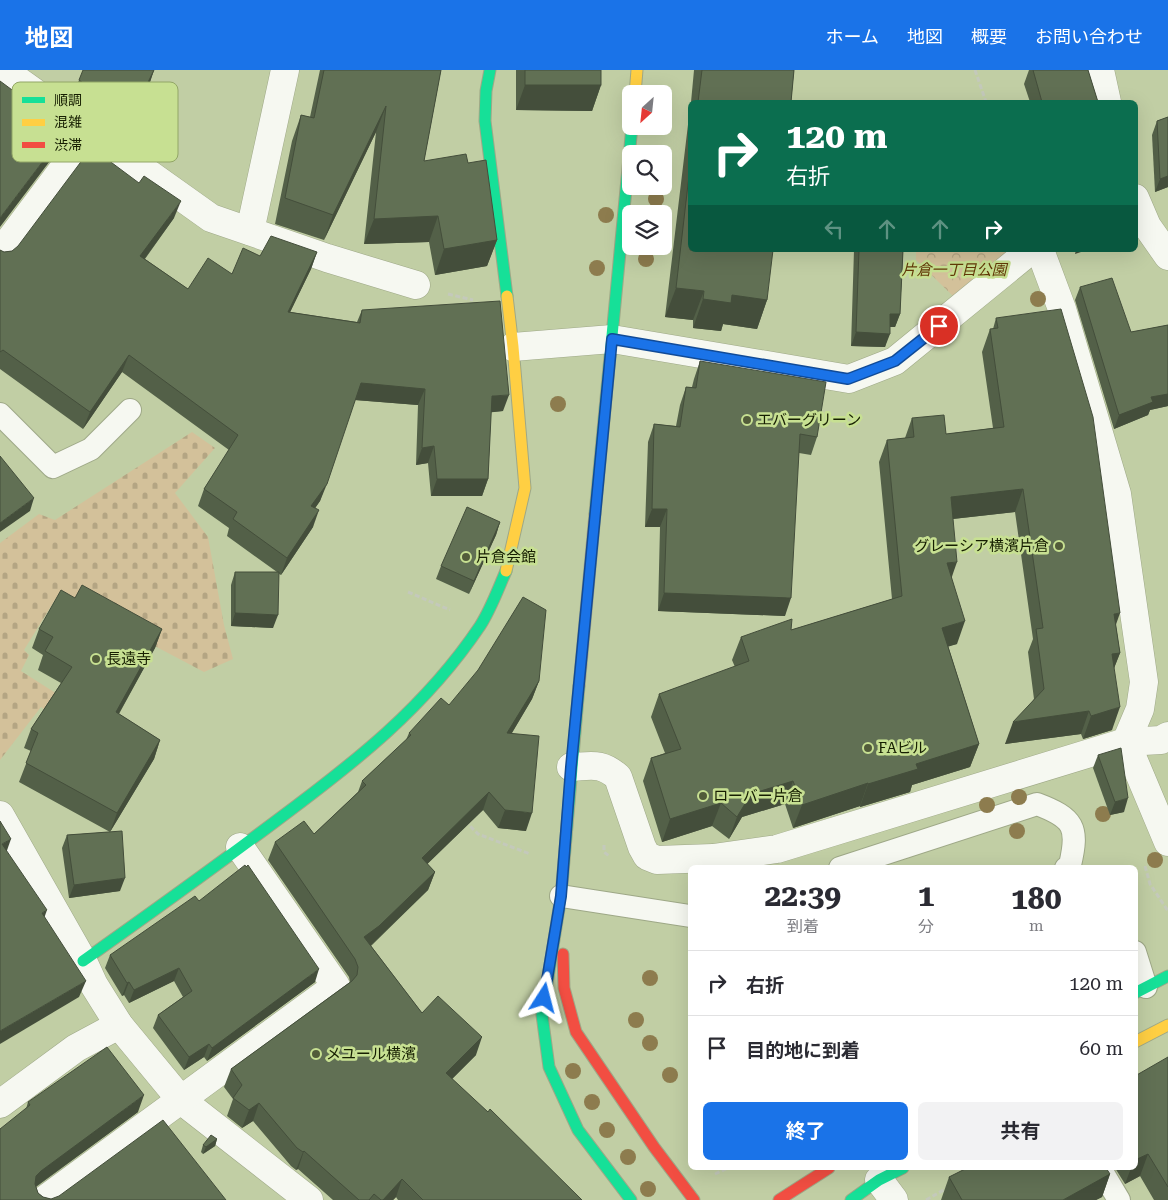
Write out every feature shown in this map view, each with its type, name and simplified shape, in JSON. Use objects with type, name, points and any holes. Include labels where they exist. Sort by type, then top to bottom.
[{"type":"street","points":[[3,70],[20,82]]},
{"type":"street","points":[[250,231],[285,70]]},
{"type":"street","points":[[83,961],[344,770],[394,727],[443,676],[481,624],[506,571],[525,488],[513,347],[485,121],[486,91],[490,70]]},
{"type":"street","points":[[636,85],[637,70]]},
{"type":"street","points":[[1100,70],[1107,100]]},
{"type":"street","points":[[631,135],[571,767],[564,867],[542,1015],[549,1067],[578,1130],[631,1200]]},
{"type":"street","points":[[0,253],[68,162]]},
{"type":"street","points":[[133,162],[211,218],[327,258],[416,285]]},
{"type":"street","points":[[1138,205],[1147,226],[1168,256]]},
{"type":"street","points":[[513,347],[612,339],[848,379],[895,361],[1028,252]]},
{"type":"street","points":[[1041,252],[1062,309],[1117,494],[1144,682],[1140,709],[1126,742],[1168,842]]},
{"type":"street","points":[[571,767],[597,766],[609,769],[618,777],[642,847],[647,856],[657,860],[704,858],[777,849],[1126,742],[1161,740],[1168,736]]},
{"type":"street","points":[[0,815],[83,961],[94,985],[119,1025],[181,1100],[309,1200]]},
{"type":"street","points":[[44,1200],[336,986],[240,847]]},
{"type":"street","points":[[561,896],[564,988],[576,1032],[654,1147],[694,1200]]},
{"type":"street","points":[[1141,990],[1168,976]]},
{"type":"street","points":[[0,1104],[76,1048],[119,1025]]},
{"type":"street","points":[[1138,1040],[1168,1025]]},
{"type":"street","points":[[779,1200],[826,1170]]},
{"type":"street","points":[[852,1200],[892,1183]]},
{"type":"lane","points":[[0,414],[53,466],[92,449],[130,410]]},
{"type":"lane","points":[[849,865],[1037,804],[1058,812],[1073,828],[1075,845],[1070,865]]},
{"type":"lane","points":[[561,896],[688,916]]},
{"type":"lane","points":[[639,907],[688,898]]},
{"type":"lane","points":[[1138,971],[1141,990]]},
{"type":"lane","points":[[1101,1170],[1120,1200]]},
{"type":"path","points":[[975,70],[985,100]]},
{"type":"path","points":[[416,285],[508,310]]},
{"type":"path","points":[[408,592],[481,624]]},
{"type":"path","points":[[464,820],[478,834],[564,867]]},
{"type":"path","points":[[714,1175],[724,1170]]},
{"type":"path","points":[[925,1200],[950,1186]]},
{"type":"green space","name":"片倉一丁目公園","points":[[916,252],[1007,252],[953,296],[916,260]]},
{"type":"green space","points":[[192,432],[215,448],[175,493],[208,537],[224,625],[233,659],[204,672],[58,595],[24,650],[29,655],[21,671],[65,699],[52,715],[41,707],[0,760],[0,543],[39,514],[55,520]]},
{"type":"building","points":[[83,70],[154,70],[148,82],[82,82],[79,80]]},
{"type":"building","points":[[324,70],[441,70],[424,161],[466,154],[468,163],[486,160],[497,240],[444,249],[438,216],[374,219],[386,106],[333,215],[285,198],[301,115],[314,118]]},
{"type":"building","points":[[525,70],[601,70],[601,85],[525,85]]},
{"type":"building","points":[[702,70],[794,70],[791,100],[698,100]]},
{"type":"building","points":[[1033,70],[1088,70],[1097,100],[1041,100]]},
{"type":"building","points":[[0,81],[12,90],[12,162],[42,162],[0,218]]},
{"type":"building","points":[[1168,117],[1168,176],[1160,179],[1157,121]]},
{"type":"building","points":[[81,162],[111,162],[139,183],[144,176],[181,201],[140,256],[188,289],[208,258],[232,274],[243,248],[260,256],[271,236],[317,252],[288,312],[360,323],[362,310],[500,301],[509,395],[492,396],[488,479],[437,479],[434,446],[422,448],[425,389],[361,383],[327,484],[311,506],[319,510],[287,558],[233,519],[237,512],[204,489],[238,435],[129,355],[90,412],[3,350],[0,352],[0,250],[4,252],[12,251],[18,246]]},
{"type":"building","points":[[688,184],[688,252],[773,252],[767,300],[732,295],[731,303],[703,299],[704,291],[676,288]]},
{"type":"building","points":[[859,252],[903,252],[900,314],[890,314],[890,334],[856,332]]},
{"type":"building","points":[[1112,278],[1131,332],[1168,325],[1168,394],[1151,397],[1153,402],[1119,415],[1080,287]]},
{"type":"building","points":[[1061,309],[1093,417],[1120,613],[1114,614],[1120,653],[1112,654],[1120,707],[1091,716],[1089,711],[1013,722],[1044,689],[1036,629],[1043,628],[1023,489],[951,497],[957,562],[947,563],[965,621],[942,628],[979,744],[916,764],[918,769],[802,805],[793,781],[751,794],[737,817],[721,803],[670,819],[651,758],[681,749],[659,694],[749,661],[741,637],[792,619],[791,630],[902,596],[887,440],[914,437],[912,418],[944,415],[946,434],[1004,427],[990,329],[998,328],[996,318]]},
{"type":"building","points":[[700,361],[826,382],[817,437],[800,434],[791,598],[664,593],[667,509],[652,509],[654,424],[680,427],[686,387],[696,388]]},
{"type":"building","points":[[0,456],[34,498],[0,523]]},
{"type":"building","name":"片倉会館","points":[[467,507],[500,522],[474,581],[441,566]]},
{"type":"building","points":[[235,572],[279,572],[278,615],[235,613]]},
{"type":"building","points":[[82,585],[162,629],[116,712],[160,740],[117,813],[26,763],[38,733],[31,729],[72,667],[45,651],[53,637],[39,629],[61,590],[75,598]]},
{"type":"building","points":[[523,597],[546,610],[539,681],[507,733],[539,736],[532,813],[505,810],[489,792],[422,858],[435,872],[379,926],[364,937],[422,1013],[438,996],[482,1037],[446,1073],[488,1112],[490,1109],[582,1200],[423,1200],[402,1179],[383,1200],[374,1194],[369,1200],[359,1200],[304,1151],[297,1148],[259,1103],[249,1110],[233,1098],[242,1085],[231,1069],[352,981],[357,975],[358,967],[355,959],[275,842],[304,821],[314,834],[366,785],[362,781],[411,735],[409,733],[441,698],[449,705],[478,670]]},
{"type":"building","points":[[1121,748],[1128,798],[1115,802],[1098,755]]},
{"type":"building","points":[[0,821],[11,839],[2,844],[47,910],[42,913],[86,981],[0,1031]]},
{"type":"building","points":[[122,831],[125,878],[74,885],[67,835]]},
{"type":"building","points":[[245,865],[246,867],[248,865],[319,969],[212,1048],[209,1044],[189,1057],[158,1015],[192,991],[179,968],[134,990],[129,982],[127,983],[110,955],[195,896],[199,901]]},
{"type":"building","points":[[107,1047],[144,1095],[41,1171],[36,1176],[35,1184],[38,1193],[43,1197],[51,1199],[59,1196],[163,1120],[226,1200],[0,1200],[0,1129],[30,1105],[28,1102]]},
{"type":"building","points":[[1168,1057],[1168,1187],[1148,1154],[1138,1159],[1138,1074]]},
{"type":"building","points":[[211,1135],[217,1139],[206,1147],[203,1145]]},
{"type":"building","points":[[963,1170],[1107,1170],[1110,1174],[1063,1200],[962,1200],[949,1177]]},
{"type":"traffic: fast","points":[[490,70],[486,91],[485,121],[507,296]]},
{"type":"traffic: fast","points":[[595,514],[631,135]]},
{"type":"traffic: fast","points":[[83,961],[333,778],[387,732],[436,683],[459,656],[484,619],[506,571]]},
{"type":"traffic: fast","points":[[579,686],[561,896],[542,1015],[549,1067],[578,1130],[631,1200]]},
{"type":"traffic: fast","points":[[1138,991],[1168,976]]},
{"type":"traffic: fast","points":[[851,1200],[879,1180],[899,1170]]},
{"type":"traffic: slow","points":[[636,85],[637,70]]},
{"type":"traffic: slow","points":[[506,571],[525,488],[507,296]]},
{"type":"traffic: slow","points":[[1138,1040],[1168,1025]]},
{"type":"traffic: jam","points":[[579,686],[595,514]]},
{"type":"traffic: jam","points":[[563,954],[564,988],[576,1032],[654,1147],[694,1200]]},
{"type":"traffic: jam","points":[[779,1200],[826,1170]]},
{"type":"place","name":"エバーグリーン","points":[[747,420]]},
{"type":"place","name":"グレーシア横濱片倉","points":[[1059,546]]},
{"type":"place","name":"片倉会館","points":[[466,557]]},
{"type":"place","name":"長遠寺","points":[[96,659]]},
{"type":"place","name":"FAビル","points":[[868,748]]},
{"type":"place","name":"ローバー片倉","points":[[703,796]]},
{"type":"place","name":"メユール横濱","points":[[316,1054]]},
{"type":"route","points":[[544,998],[561,896],[571,767],[612,339],[848,379],[895,361],[939,326]]}]
